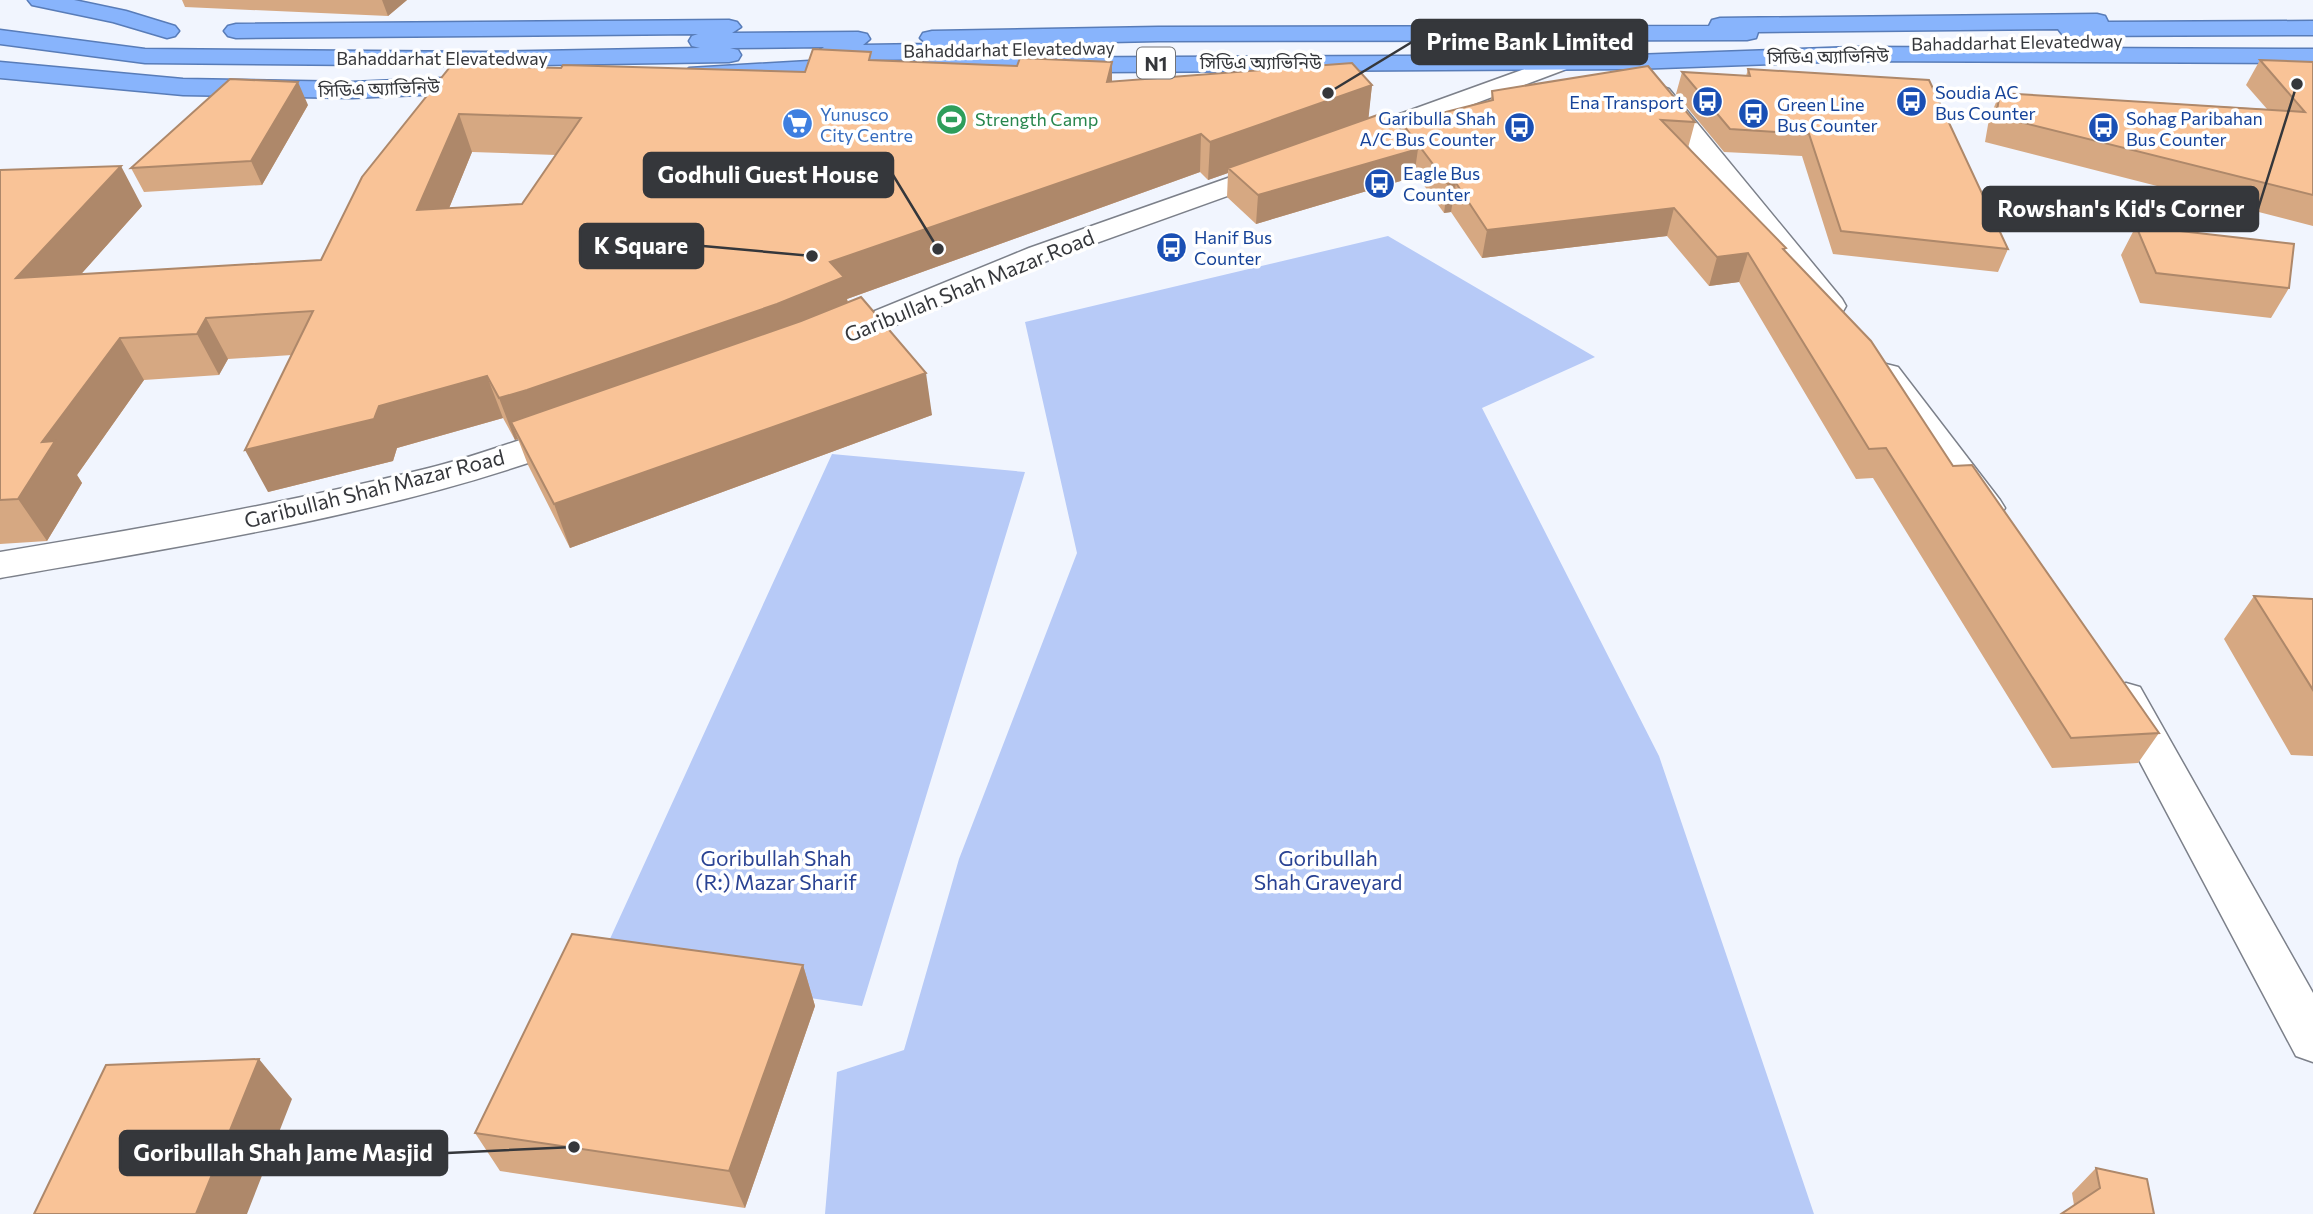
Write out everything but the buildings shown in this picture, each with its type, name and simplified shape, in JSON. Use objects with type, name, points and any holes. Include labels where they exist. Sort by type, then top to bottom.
[{"type":"highway","points":[[40,0],[118,16],[167,31]]},
{"type":"highway","points":[[1161,15],[2313,11]]},
{"type":"highway","points":[[0,16],[167,31],[880,26]]},
{"type":"highway","name":"সিডিএ অ্যাভিনিউ","points":[[908,26],[1535,27],[2313,18]]},
{"type":"highway","name":"Bahaddarhat Elevatedway","points":[[0,26],[172,43],[494,43],[1158,34],[2313,27]]},
{"type":"highway","name":"Bahaddarhat Elevatedway","points":[[0,37],[145,56],[471,59],[1138,46],[2313,40]]},
{"type":"highway","name":"সিডিএ অ্যাভিনিউ","points":[[0,71],[183,87],[352,90],[820,67],[1198,62],[1634,62],[1853,54],[2313,57]]},
{"type":"street","name":"Garibullah Shah Mazar Road","points":[[810,349],[1039,254],[1563,62]]},
{"type":"street","points":[[1634,62],[1926,423],[2008,536]]},
{"type":"street","name":"Garibullah Shah Mazar Road","points":[[0,565],[276,514],[438,477],[555,442],[600,424]]},
{"type":"street","points":[[2105,670],[2130,704],[2313,1040]]},
{"type":"green space","name":"Goribullah Shah Graveyard","points":[[1388,236],[1595,357],[1482,408],[1659,756],[1814,1214],[825,1214],[837,1072],[904,1050],[959,859],[1077,553],[1025,322]]},
{"type":"green space","name":"Goribullah Shah (R:) Mazar Sharif","points":[[832,454],[1025,472],[862,1006],[598,965]]},
{"type":"place","name":"Rowshan's Kid's Corner","points":[[2297,84]]},
{"type":"place","name":"Prime Bank Limited","points":[[1328,93]]},
{"type":"place","name":"Ena Transport","points":[[1707,102]]},
{"type":"place","name":"Soudia AC Bus Counter","points":[[1912,102]]},
{"type":"place","name":"Green Line Bus Counter","points":[[1754,114]]},
{"type":"place","name":"Strength Camp","points":[[952,119]]},
{"type":"place","name":"Yunusco City Centre","points":[[797,124]]},
{"type":"place","name":"Garibulla Shah A/C Bus Counter","points":[[1519,128]]},
{"type":"place","name":"Sohag Paribahan Bus Counter","points":[[2103,128]]},
{"type":"place","name":"Eagle Bus Counter","points":[[1380,183]]},
{"type":"place","name":"Hanif Bus Counter","points":[[1171,247]]},
{"type":"place","name":"Godhuli Guest House","points":[[938,249]]},
{"type":"place","name":"K Square","points":[[812,256]]},
{"type":"place","name":"Goribullah Shah Jame Masjid","points":[[574,1147]]}]
